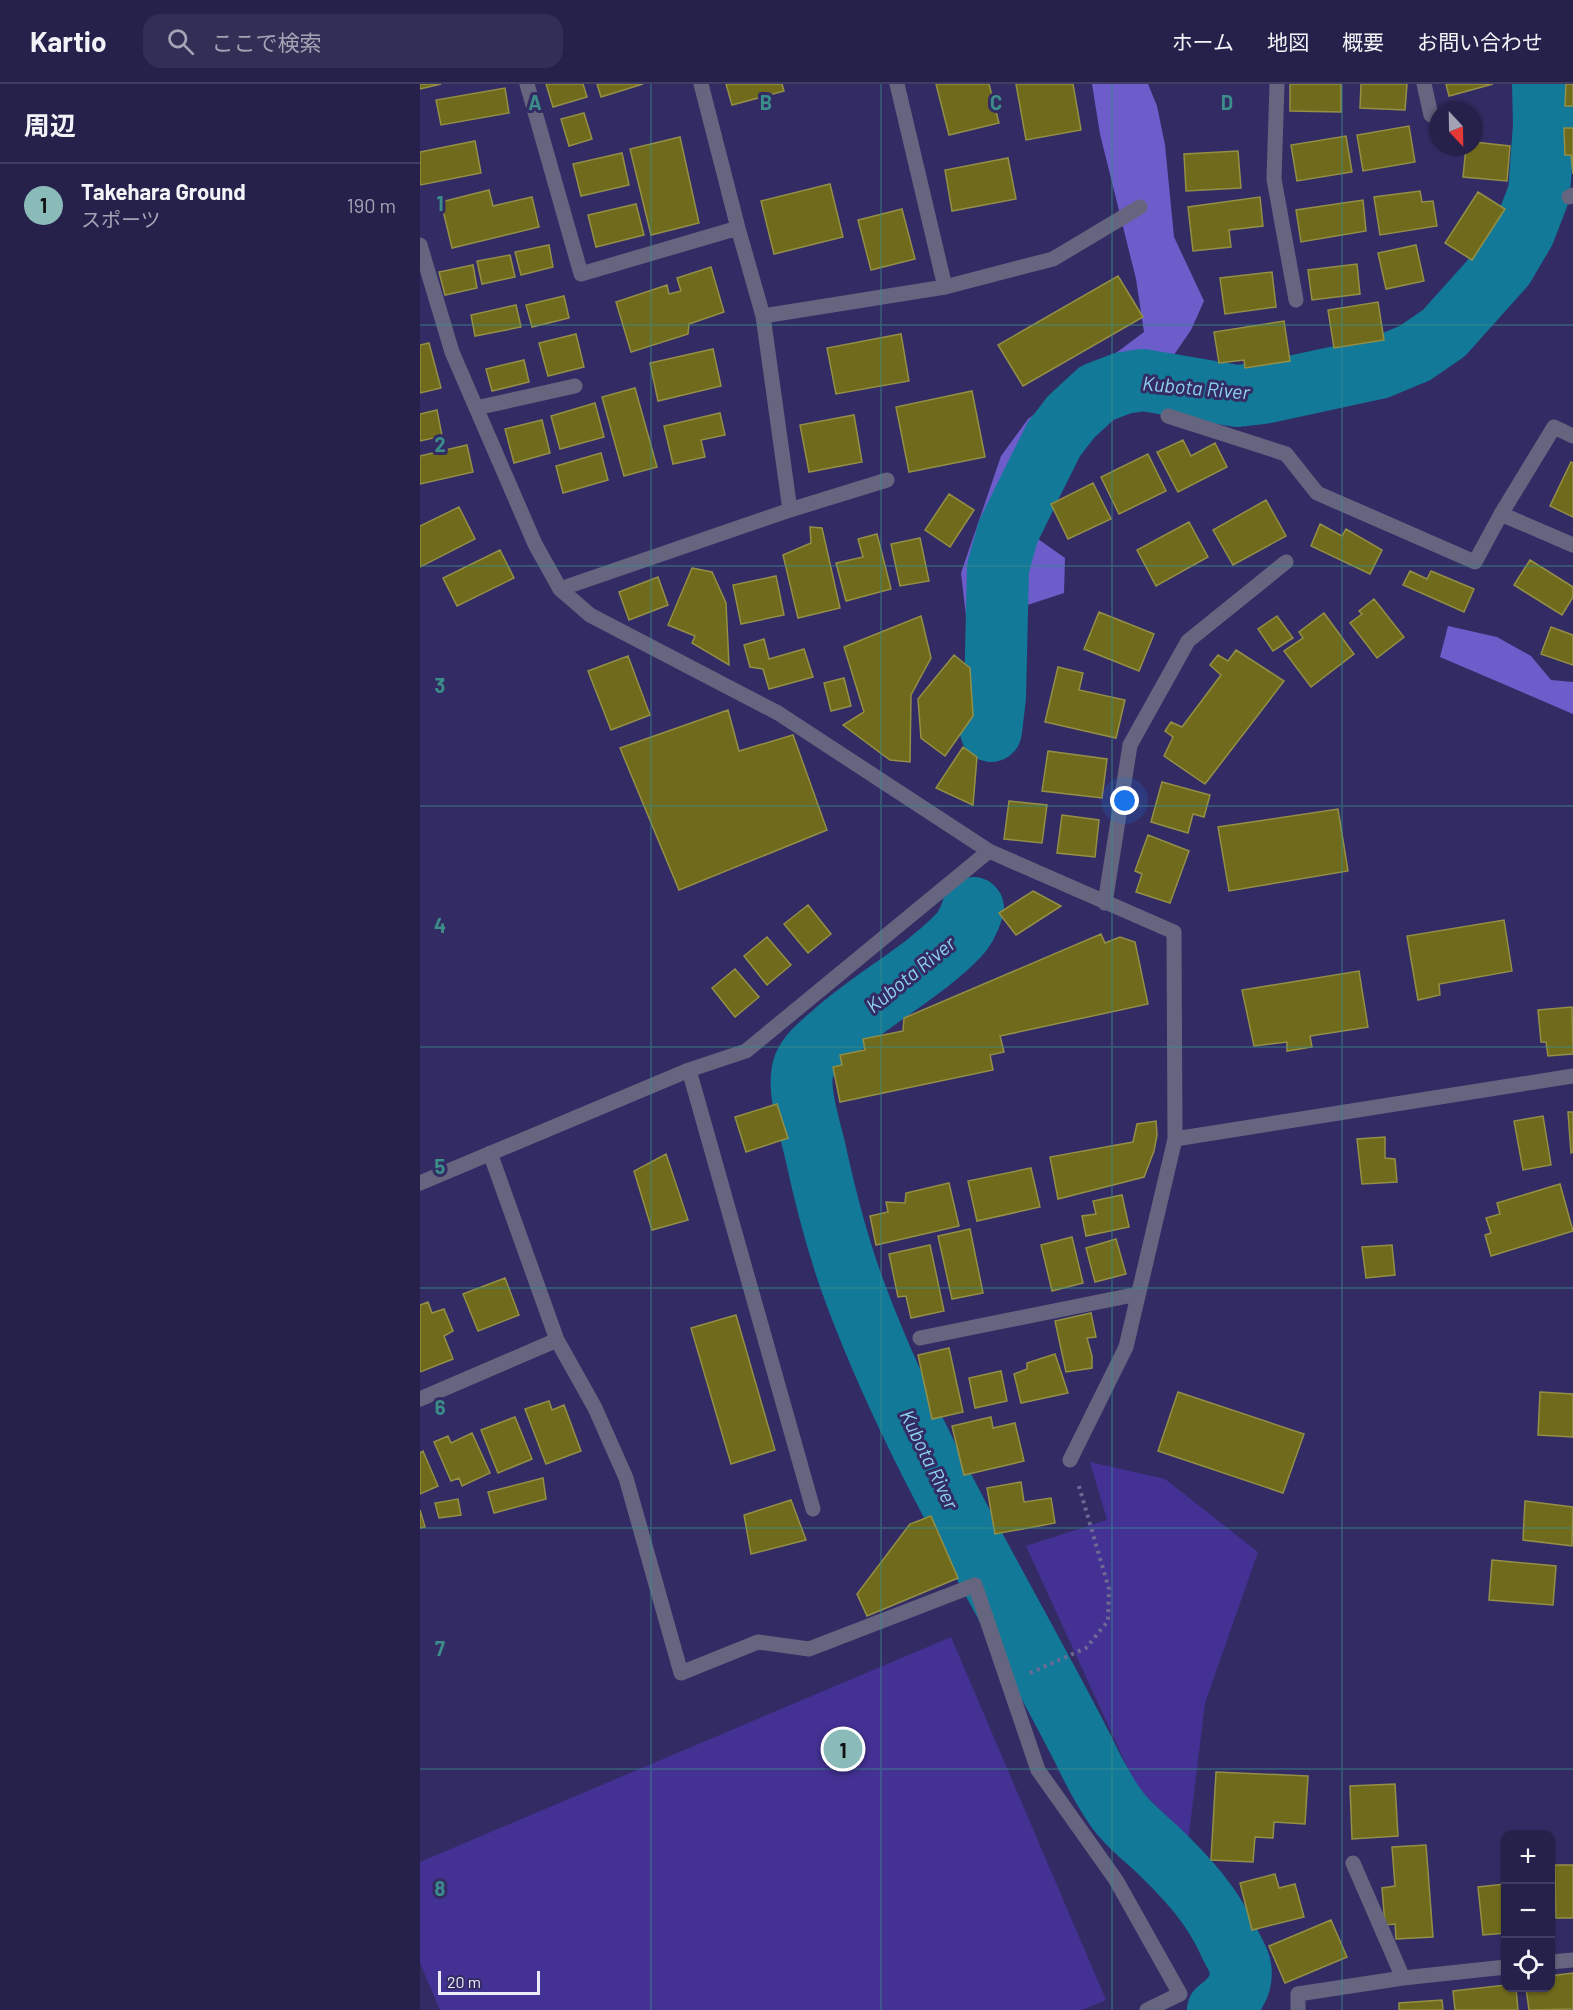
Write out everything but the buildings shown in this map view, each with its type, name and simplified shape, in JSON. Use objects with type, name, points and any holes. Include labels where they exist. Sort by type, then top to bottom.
[{"type":"street","points":[[527,84],[581,274],[738,228]]},
{"type":"street","points":[[701,84],[738,228],[764,316],[790,510]]},
{"type":"street","points":[[897,84],[945,287]]},
{"type":"street","points":[[1277,84],[1274,179],[1296,300]]},
{"type":"street","points":[[1424,84],[1429,106]]},
{"type":"street","points":[[764,316],[945,287],[1053,259],[1140,207]]},
{"type":"street","points":[[420,245],[452,352],[535,544],[560,589],[590,615],[778,713],[990,851],[1174,932],[1175,1139],[1126,1347],[1070,1460]]},
{"type":"street","points":[[476,408],[574,386]]},
{"type":"street","points":[[1168,416],[1286,454],[1317,493],[1475,562],[1501,514],[1554,427],[1573,435]]},
{"type":"street","points":[[560,589],[790,510],[887,480]]},
{"type":"street","points":[[1501,514],[1573,545]]},
{"type":"street","points":[[1106,903],[1130,745],[1188,640],[1286,562]]},
{"type":"street","points":[[420,1183],[689,1070],[746,1051],[990,851]]},
{"type":"street","points":[[689,1070],[813,1509]]},
{"type":"street","points":[[1175,1139],[1573,1076]]},
{"type":"street","points":[[490,1153],[557,1340],[595,1408],[626,1478],[681,1673],[758,1642],[809,1649],[975,1585],[1038,1770],[1116,1880],[1180,1994],[1147,2010]]},
{"type":"street","points":[[920,1338],[1138,1294]]},
{"type":"street","points":[[420,1399],[557,1340]]},
{"type":"street","points":[[1353,1863],[1403,1978]]},
{"type":"street","points":[[1555,1962],[1573,1960]]},
{"type":"street","points":[[1298,2010],[1298,1994],[1403,1978],[1501,1968]]},
{"type":"path","points":[[1007,1683],[1086,1648],[1108,1621],[1109,1589],[1070,1460]]},
{"type":"shaded area","points":[[1092,84],[1148,84],[1157,106],[1165,145],[1174,237],[1204,301],[1191,330],[1169,362],[1097,393],[1071,417],[1008,532],[1038,539],[1065,558],[1064,593],[967,625],[961,573],[1001,456],[1028,419],[1144,332],[1136,279],[1100,134]]},
{"type":"shaded area","points":[[1448,626],[1497,637],[1531,656],[1551,680],[1573,682],[1573,714],[1440,657]]},
{"type":"shaded area","points":[[1090,1462],[1165,1479],[1258,1552],[1205,1703],[1188,1842],[1152,1821],[1026,1546],[1107,1520]]},
{"type":"shaded area","points":[[951,1637],[1106,2000],[1082,2010],[440,2010],[420,1963],[420,1862]]},
{"type":"waterway","name":"Kubota River","points":[[991,731],[995,697],[998,568],[1008,532],[1054,439],[1071,417],[1097,393],[1123,383],[1143,380],[1237,396],[1263,393],[1379,368],[1415,353],[1444,333],[1504,266],[1524,232],[1539,193],[1544,125],[1543,84]]},
{"type":"waterway","name":"Kubota River","points":[[973,908],[963,930],[944,949],[849,1020],[813,1052],[804,1066],[802,1075],[805,1108],[830,1213],[849,1276],[899,1399],[928,1458],[1107,1795],[1125,1819],[1169,1860],[1198,1893],[1215,1916],[1238,1960],[1241,1973],[1238,1986],[1228,2002],[1218,2010]]},
{"type":"place","name":"Takehara Ground","points":[[843,1749]]}]
